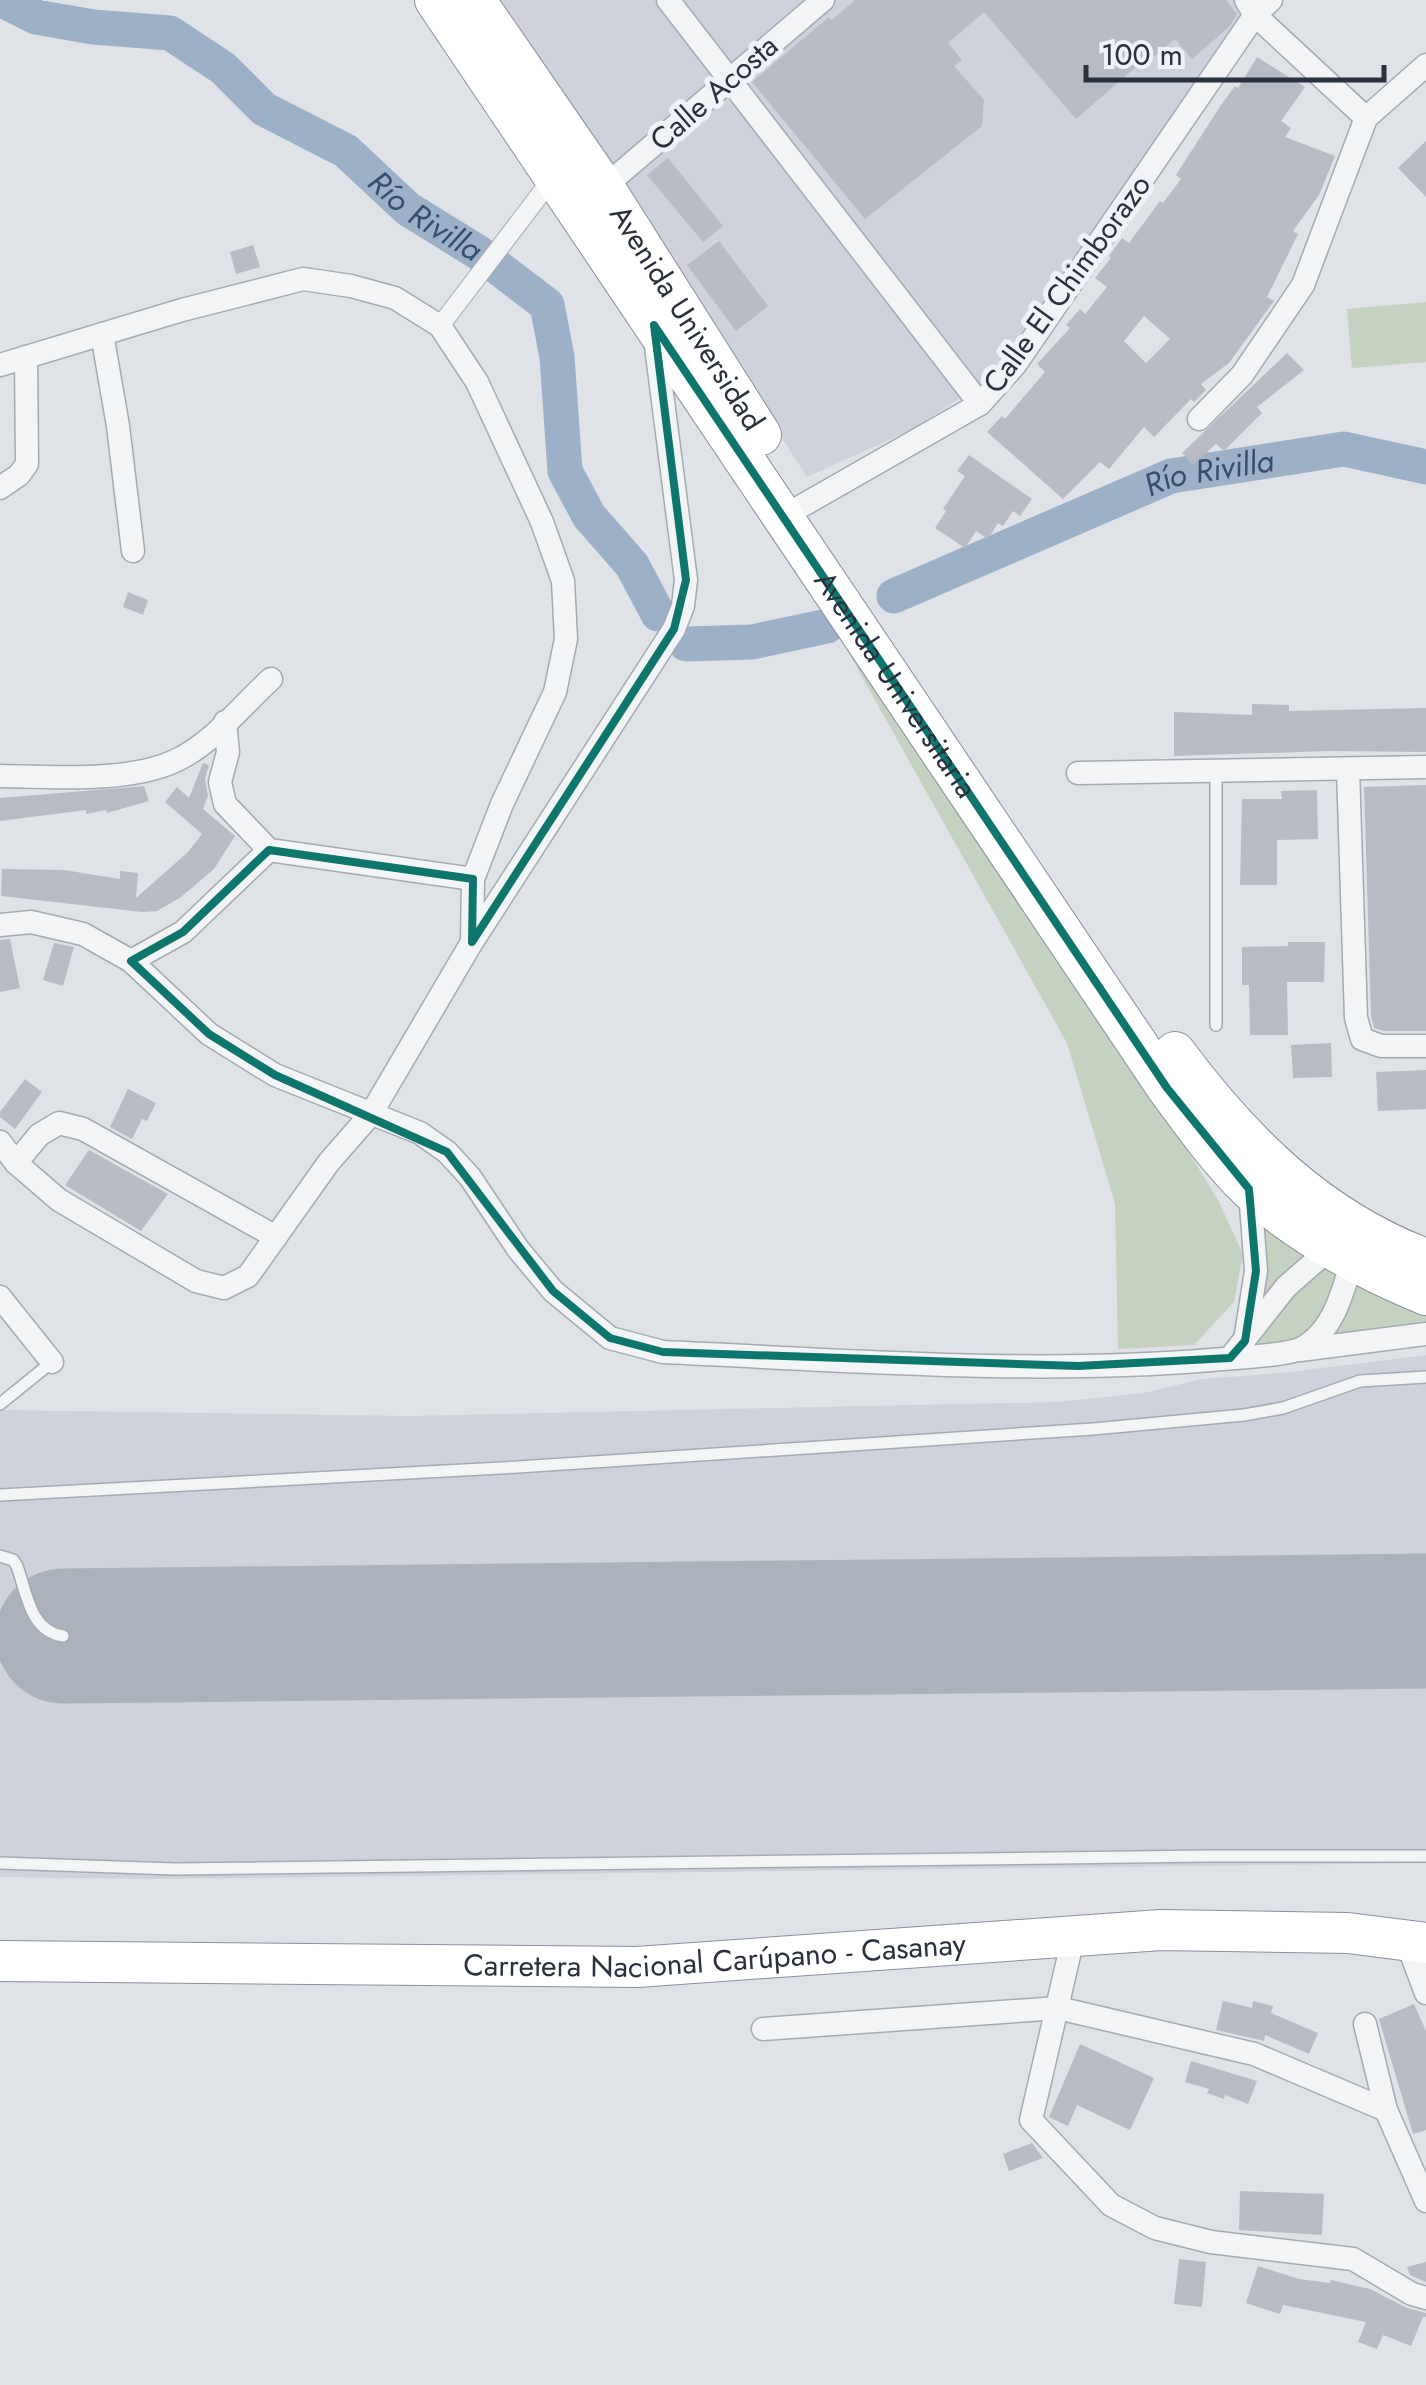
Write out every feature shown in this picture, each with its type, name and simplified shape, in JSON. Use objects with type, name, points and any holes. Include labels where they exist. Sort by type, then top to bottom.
[{"type":"highway","name":"Avenida Universitaria","points":[[435,0],[654,326],[794,509],[1167,1088],[1213,1150],[1287,1220],[1347,1246],[1426,1295]]},
{"type":"highway","name":"Avenida Universidad","points":[[474,0],[604,187],[794,509],[892,639]]},
{"type":"highway","name":"Avenida Universitaria","points":[[892,639],[1133,995],[1239,1133],[1347,1246],[1426,1259]]},
{"type":"highway","name":"Carretera Nacional Carúpano - Casanay","points":[[0,1961],[637,1967],[1074,1934],[1258,1929],[1416,1941]]},
{"type":"street","points":[[668,0],[980,404]]},
{"type":"street","name":"Calle Acosta","points":[[604,187],[823,0]]},
{"type":"street","points":[[1257,5],[1366,118]]},
{"type":"street","name":"Calle El Chimborazo","points":[[794,509],[980,404],[1015,364],[1257,5]]},
{"type":"street","points":[[1199,419],[1242,375],[1303,285],[1366,118],[1426,66]]},
{"type":"street","points":[[440,326],[555,175]]},
{"type":"street","points":[[0,365],[303,279],[395,298],[440,326],[476,382],[542,522],[564,582],[566,639],[555,692],[502,804],[473,879],[472,942]]},
{"type":"street","points":[[0,1142],[16,1163],[58,1200],[196,1282],[224,1288],[248,1276],[329,1162],[371,1114],[472,942],[674,629],[683,606],[686,580],[654,326]]},
{"type":"street","points":[[102,334],[133,551]]},
{"type":"street","points":[[0,488],[27,464],[26,357]]},
{"type":"street","points":[[0,776],[91,778],[176,761],[271,678]]},
{"type":"street","points":[[224,722],[228,752],[220,782],[225,804],[270,850],[473,879]]},
{"type":"street","points":[[1348,768],[1356,1018],[1362,1039],[1382,1046],[1426,1046]]},
{"type":"street","points":[[1078,773],[1426,768]]},
{"type":"street","points":[[131,961],[183,932],[270,850]]},
{"type":"street","points":[[0,925],[31,922],[83,934],[131,961],[210,1034],[275,1075],[420,1133],[447,1152],[553,1291],[610,1338],[663,1352],[1078,1366],[1238,1350],[1300,1350],[1426,1334]]},
{"type":"street","points":[[16,1163],[39,1135],[60,1123],[82,1128],[276,1236]]},
{"type":"street","points":[[1238,1350],[1256,1271],[1249,1188]]},
{"type":"street","points":[[1238,1350],[1286,1287],[1347,1246]]},
{"type":"street","points":[[1300,1350],[1332,1315],[1347,1246]]},
{"type":"street","points":[[0,1297],[52,1362]]},
{"type":"street","points":[[1074,1934],[1031,2120],[1111,2205],[1155,2228],[1211,2242],[1353,2259],[1412,2294],[1426,2298]]},
{"type":"street","points":[[1416,1941],[1426,1993]]},
{"type":"street","points":[[764,2029],[1058,2008],[1254,2054],[1386,2110]]},
{"type":"street","points":[[1365,2024],[1386,2110],[1425,2198]]},
{"type":"lane","points":[[1216,771],[1216,1025]]},
{"type":"lane","points":[[0,1404],[52,1362]]},
{"type":"lane","points":[[0,1495],[499,1468],[1093,1428],[1264,1412],[1360,1381],[1426,1377]]},
{"type":"lane","points":[[0,1556],[18,1566],[40,1626],[49,1634],[64,1636]]},
{"type":"lane","points":[[0,1863],[175,1870],[1426,1856]]},
{"type":"highlighted area","points":[[654,325],[1167,1088],[1249,1189],[1256,1271],[1245,1341],[1230,1358],[1078,1366],[663,1352],[610,1338],[553,1291],[447,1152],[275,1075],[209,1034],[131,961],[183,932],[269,850],[473,879],[472,942],[674,629],[686,580]]},
{"type":"shaded area","points":[[499,0],[1250,0],[1240,21],[992,377],[915,428],[807,477]]},
{"type":"shaded area","points":[[1426,1355],[1426,1863],[149,1879],[0,1877],[0,1410],[409,1416],[1057,1402],[1144,1393],[1202,1379]]},
{"type":"green space","points":[[1426,302],[1426,362],[1352,368],[1347,309]]},
{"type":"green space","points":[[814,591],[1155,1097],[1218,1200],[1243,1254],[1234,1302],[1194,1345],[1118,1349],[1115,1204],[1067,1043]]},
{"type":"green space","points":[[1249,1189],[1426,1295],[1426,1334],[1230,1358],[1245,1341]]},
{"type":"building","points":[[855,0],[1226,0],[1237,14],[1229,27],[1192,59],[1175,39],[1153,57],[1151,54],[1076,119],[984,12],[948,43],[962,60],[954,66],[984,100],[982,126],[865,219],[752,82]]},
{"type":"building","points":[[1257,57],[1305,87],[1281,121],[1291,128],[1285,137],[1335,156],[1319,195],[1293,231],[1298,234],[1267,297],[1274,301],[1229,363],[1201,384],[1206,390],[1194,402],[1191,399],[1154,437],[1144,427],[1109,469],[1100,462],[1063,499],[987,432],[1002,416],[1005,419],[1045,372],[1037,364],[1070,328],[1066,325],[1080,309],[1085,314],[1107,287],[1095,278],[1109,256],[1122,238],[1129,243],[1160,201],[1163,203],[1181,179],[1176,175],[1221,105],[1235,86],[1238,88]],"holes":[[[1144,316],[1170,339],[1146,363],[1124,341]]]},
{"type":"building","points":[[1426,141],[1426,197],[1398,168]]},
{"type":"building","points":[[668,158],[723,226],[703,242],[647,175]]},
{"type":"building","points":[[719,241],[768,306],[736,331],[687,265]]},
{"type":"building","points":[[253,245],[260,267],[236,274],[230,252]]},
{"type":"building","points":[[1287,353],[1304,370],[1257,407],[1262,413],[1224,451],[1216,444],[1193,465],[1182,453]]},
{"type":"building","points":[[969,455],[1032,499],[1020,516],[1013,511],[1003,526],[998,523],[988,539],[976,531],[965,548],[935,528],[965,476],[957,471]]},
{"type":"building","points":[[128,592],[148,600],[143,615],[123,607]]},
{"type":"building","points":[[1252,704],[1289,705],[1289,711],[1426,708],[1426,752],[1174,756],[1174,712],[1252,715]]},
{"type":"building","points":[[203,763],[209,765],[205,779],[208,796],[203,809],[235,836],[214,869],[181,897],[157,911],[142,912],[1,896],[2,869],[64,870],[120,879],[120,871],[138,873],[136,898],[188,852],[202,834],[165,802],[177,787],[189,798]]},
{"type":"building","points":[[1426,785],[1426,1031],[1384,1031],[1374,1028],[1371,1016],[1364,787]]},
{"type":"building","points":[[144,786],[149,801],[107,813],[106,810],[86,814],[86,810],[0,821],[0,798]]},
{"type":"building","points":[[1317,790],[1318,839],[1277,840],[1277,885],[1240,885],[1242,799],[1282,799],[1281,791]]},
{"type":"building","points":[[10,939],[20,988],[0,992],[0,940]]},
{"type":"building","points":[[1288,942],[1325,942],[1324,982],[1287,982],[1288,1035],[1250,1035],[1249,985],[1242,985],[1242,947],[1288,946]]},
{"type":"building","points":[[54,943],[74,947],[63,986],[43,980]]},
{"type":"building","points":[[1331,1043],[1332,1077],[1293,1078],[1291,1045]]},
{"type":"building","points":[[1426,1070],[1426,1109],[1378,1111],[1376,1072]]},
{"type":"building","points":[[25,1079],[42,1092],[15,1129],[0,1117],[0,1112]]},
{"type":"building","points":[[128,1089],[156,1103],[132,1139],[110,1127]]},
{"type":"building","points":[[89,1150],[168,1194],[141,1231],[65,1185]]},
{"type":"building","points":[[1223,2001],[1252,2008],[1253,2001],[1273,2006],[1271,2013],[1318,2033],[1309,2054],[1265,2035],[1264,2041],[1216,2030]]},
{"type":"building","points":[[1414,2004],[1426,2031],[1426,2130],[1413,2134],[1379,2019]]},
{"type":"building","points":[[1080,2044],[1154,2078],[1130,2130],[1077,2105],[1068,2126],[1049,2117]]},
{"type":"building","points":[[1191,2061],[1257,2081],[1248,2104],[1225,2095],[1224,2099],[1207,2093],[1209,2089],[1185,2082]]},
{"type":"building","points":[[1032,2143],[1043,2158],[1009,2171],[1003,2154]]},
{"type":"building","points":[[1240,2191],[1324,2194],[1322,2235],[1239,2230]]},
{"type":"building","points":[[1179,2259],[1206,2262],[1202,2307],[1174,2304]]},
{"type":"building","points":[[1426,2262],[1426,2282],[1410,2275],[1407,2267]]},
{"type":"building","points":[[1258,2266],[1299,2279],[1330,2283],[1331,2280],[1370,2289],[1426,2313],[1426,2317],[1411,2346],[1383,2335],[1377,2349],[1358,2342],[1366,2322],[1283,2305],[1280,2314],[1246,2303]]},
{"type":"waterway","name":"Río Rivilla","points":[[2,0],[36,17],[93,27],[170,33],[223,68],[264,109],[346,151],[408,209],[479,253],[547,305],[557,357],[565,471],[589,516],[632,565],[658,614]]},
{"type":"waterway","name":"Río Rivilla","points":[[894,596],[1171,476],[1344,449],[1426,467]]},
{"type":"waterway","name":"Río Rivilla","points":[[686,644],[752,642],[827,626]]},
{"type":"runway","points":[[63,1636],[1426,1621]]}]
